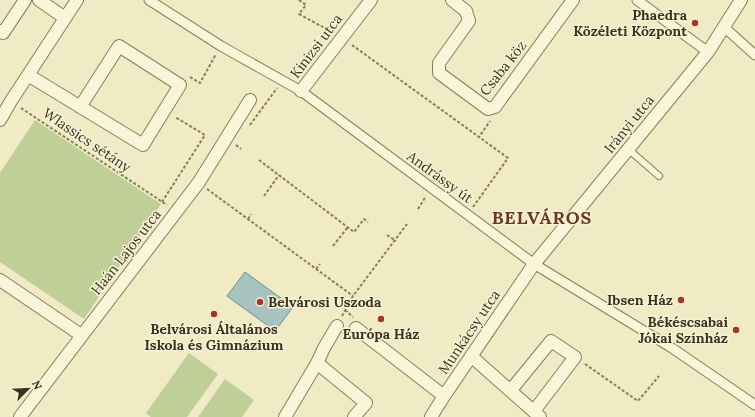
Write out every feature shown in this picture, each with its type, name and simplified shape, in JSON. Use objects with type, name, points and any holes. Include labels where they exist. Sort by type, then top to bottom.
[{"type":"street","points":[[0,31],[2,33],[25,0]]},
{"type":"street","points":[[38,0],[65,18]]},
{"type":"street","points":[[0,120],[77,0]]},
{"type":"street","name":"Andrássy út","points":[[149,0],[221,46],[301,91],[534,264],[672,348],[755,405]]},
{"type":"street","name":"Kinizsi utca","points":[[301,91],[370,0]]},
{"type":"street","name":"Csaba köz","points":[[452,0],[466,11],[469,21],[439,63],[440,73],[488,109],[495,107],[573,0]]},
{"type":"street","points":[[637,0],[708,52]]},
{"type":"street","name":"Irányi utca","points":[[534,264],[708,52],[741,0]]},
{"type":"street","points":[[724,27],[755,55]]},
{"type":"street","points":[[28,75],[80,107],[143,145],[180,85],[119,46],[80,107]]},
{"type":"street","name":"Haán Lajos utca","points":[[20,417],[199,182],[250,100]]},
{"type":"street","name":"Munkácsy utca","points":[[431,417],[534,264]]},
{"type":"street","points":[[0,280],[81,335]]},
{"type":"street","points":[[356,323],[444,396]]},
{"type":"street","points":[[285,417],[317,364],[324,348],[337,326]]},
{"type":"street","points":[[471,356],[537,414],[575,357],[551,341],[511,390]]},
{"type":"street","points":[[317,364],[366,403],[354,417]]},
{"type":"lane","points":[[628,149],[659,176]]},
{"type":"path","points":[[188,75],[200,84],[221,46]]},
{"type":"path","name":"Wlassics sétány","points":[[11,101],[162,202],[205,135],[174,117]]},
{"type":"path","points":[[467,214],[508,158],[479,137]]},
{"type":"path","points":[[236,145],[241,149]]},
{"type":"path","points":[[258,160],[354,232],[364,219],[368,222]]},
{"type":"path","points":[[264,196],[279,175]]},
{"type":"path","points":[[204,188],[353,296]]},
{"type":"path","points":[[418,209],[431,189]]},
{"type":"path","points":[[248,219],[251,214]]},
{"type":"path","points":[[356,323],[345,310],[353,296],[396,241],[407,224]]},
{"type":"path","points":[[333,246],[348,227]]},
{"type":"path","points":[[388,235],[396,241]]},
{"type":"path","points":[[316,269],[320,264]]},
{"type":"path","points":[[575,357],[638,401],[659,376]]},
{"type":"green space","points":[[35,120],[161,204],[84,319],[0,262],[0,173]]},
{"type":"green space","points":[[189,353],[218,374],[187,417],[151,417],[146,413]]},
{"type":"green space","points":[[225,379],[254,400],[242,417],[198,417]]},
{"type":"water","name":"Belvárosi Uszoda","points":[[245,272],[293,307],[275,331],[227,296]]},
{"type":"place","name":"Phaedra Közéleti Központ","points":[[695,23]]},
{"type":"place","name":"Ibsen Ház","points":[[681,300]]},
{"type":"place","name":"Belvárosi Uszoda","points":[[260,302]]},
{"type":"place","name":"Belvárosi Általános Iskola és Gimnázium","points":[[214,314]]},
{"type":"place","name":"Európa Ház","points":[[381,319]]},
{"type":"place","name":"Békéscsabai Jókai Színház","points":[[736,330]]},
{"type":"district","name":"BELVÁROS","points":[[542,218]]}]
